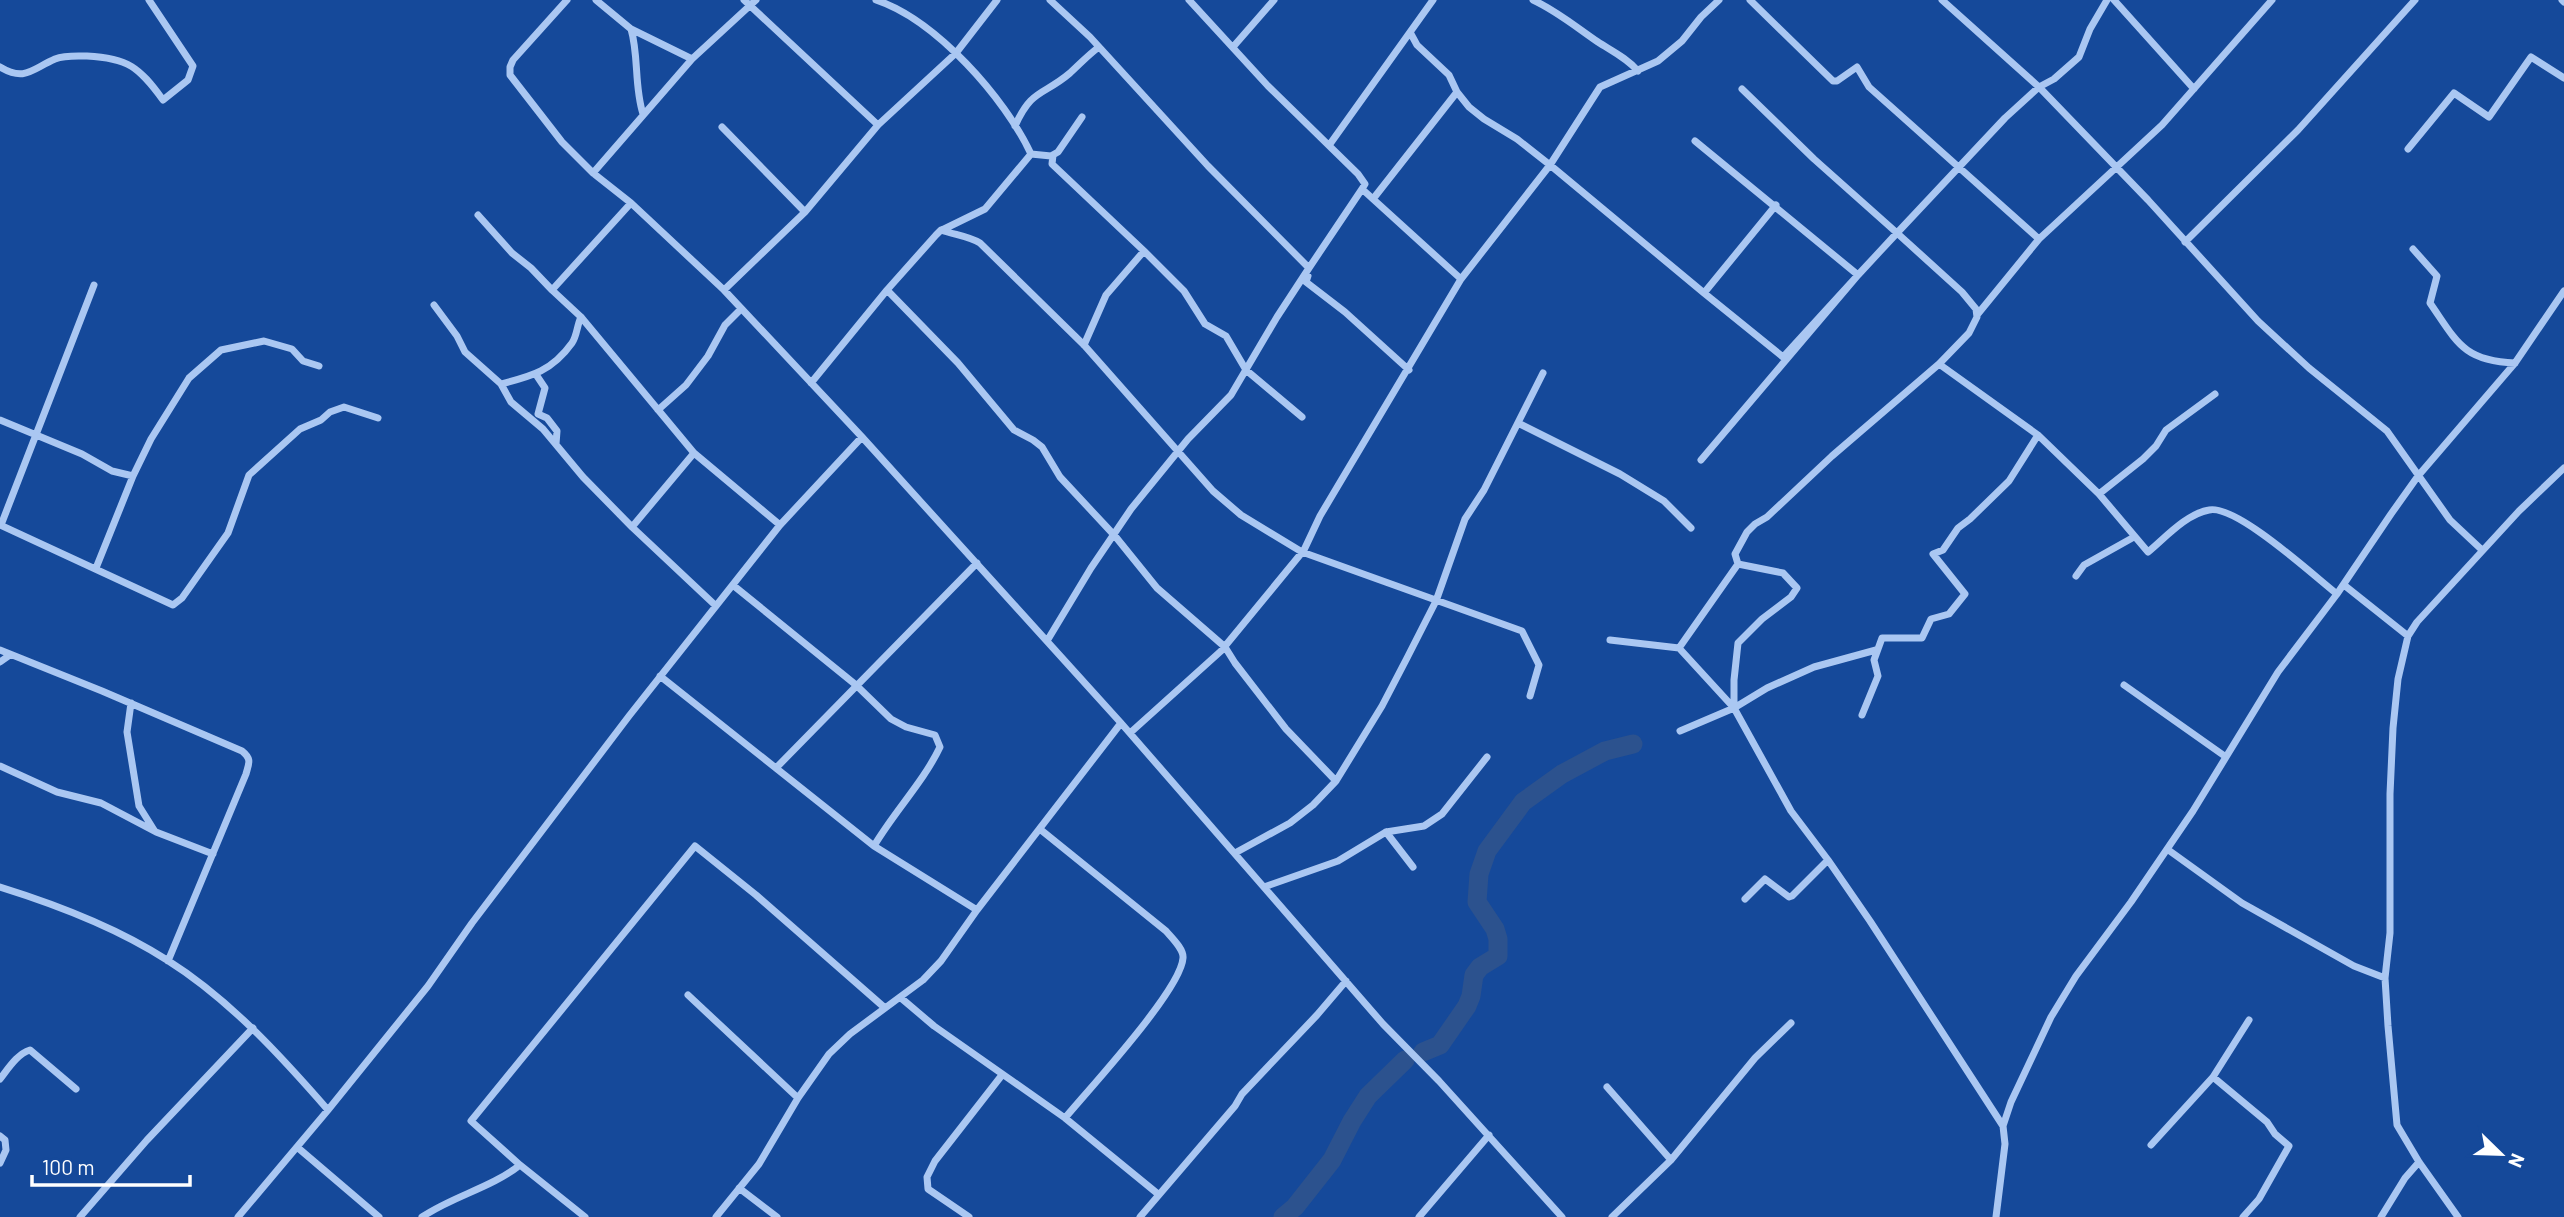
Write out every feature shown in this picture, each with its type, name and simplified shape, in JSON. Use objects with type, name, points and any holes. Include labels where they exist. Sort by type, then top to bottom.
[{"type":"street","points":[[0,67],[13,74],[27,74],[56,58],[112,57],[125,61],[149,81],[163,100],[188,80],[192,66],[149,0]]},
{"type":"street","points":[[567,0],[513,60],[510,67],[510,75],[562,142],[724,290],[862,437],[1130,733],[1404,1047],[1489,1135],[1562,1217]]},
{"type":"street","points":[[596,0],[631,29],[692,59]]},
{"type":"street","points":[[744,0],[878,125]]},
{"type":"street","points":[[593,173],[692,59],[756,0]]},
{"type":"street","points":[[876,0],[896,7],[956,53],[1011,115],[1031,154]]},
{"type":"street","points":[[724,290],[805,212],[878,125],[956,53],[997,0]]},
{"type":"street","points":[[1050,0],[1099,47],[1208,166],[1309,268]]},
{"type":"street","points":[[1047,641],[1131,509],[1203,422],[1231,395],[1277,317],[1365,184],[1330,144],[1268,86],[1189,0]]},
{"type":"street","points":[[1233,47],[1273,0]]},
{"type":"street","points":[[1330,144],[1433,0]]},
{"type":"street","points":[[1533,0],[1629,60],[1638,71]]},
{"type":"street","points":[[1130,733],[1225,647],[1302,552],[1320,516],[1461,279],[1550,165],[1600,87],[1658,61],[1672,51],[1719,0]]},
{"type":"street","points":[[1750,0],[1833,81],[1857,67],[1869,87],[2039,239]]},
{"type":"street","points":[[1942,0],[2039,87],[2258,321],[2309,368],[2387,431],[2450,520],[2482,550]]},
{"type":"street","points":[[1411,34],[1418,45],[1448,75],[1469,107],[1550,165],[1783,357],[2005,118],[2039,87],[2054,79],[2079,57],[2090,29],[2107,0]]},
{"type":"street","points":[[2114,0],[2194,89]]},
{"type":"street","points":[[1738,564],[1735,554],[1747,532],[1768,517],[1832,456],[1939,364],[1969,333],[1977,315],[2039,239],[2162,125],[2272,0]]},
{"type":"street","points":[[2185,242],[2298,130],[2415,0]]},
{"type":"street","points":[[631,29],[635,41],[636,85],[643,114]]},
{"type":"street","points":[[1015,126],[1024,107],[1040,91],[1069,74],[1099,47]]},
{"type":"street","points":[[2408,149],[2454,93],[2489,117],[2531,57],[2564,78]]},
{"type":"street","points":[[1742,89],[1814,159],[1973,303],[1977,315]]},
{"type":"street","points":[[1373,199],[1457,92]]},
{"type":"street","points":[[1082,117],[1068,141],[1053,155],[1052,164],[1184,292],[1205,324],[1226,336],[1246,370],[1302,417]]},
{"type":"street","points":[[722,128],[805,212]]},
{"type":"street","points":[[1695,141],[1858,275]]},
{"type":"street","points":[[1031,154],[1053,155]]},
{"type":"street","points":[[811,383],[887,290],[941,230],[985,209],[1031,154]]},
{"type":"street","points":[[1362,189],[1461,279]]},
{"type":"street","points":[[552,290],[631,203]]},
{"type":"street","points":[[1704,293],[1776,205]]},
{"type":"street","points":[[478,215],[512,253],[582,317],[694,453],[780,525]]},
{"type":"street","points":[[941,230],[969,237],[980,243],[1084,345],[1228,505],[1302,552],[1522,631],[1539,665],[1530,696]]},
{"type":"street","points":[[2413,249],[2437,276],[2430,303],[2465,350],[2494,362],[2515,363]]},
{"type":"street","points":[[1084,345],[1106,295],[1144,251]]},
{"type":"street","points":[[1309,268],[1306,282],[1345,312],[1409,370]]},
{"type":"street","points":[[1701,460],[1858,275]]},
{"type":"street","points":[[94,285],[0,525],[172,605],[177,603],[228,533],[248,475],[300,429],[321,420],[330,412],[344,407],[377,418]]},
{"type":"street","points":[[887,290],[958,363],[1014,430],[1042,447],[1060,477],[1115,536],[1157,588],[1225,647],[1286,729],[1336,781]]},
{"type":"street","points":[[1996,1217],[2005,1144],[2003,1126],[2016,1089],[2051,1017],[2076,976],[2167,849],[2278,672],[2337,594],[2418,476],[2515,363],[2564,291]]},
{"type":"street","points":[[433,305],[465,352],[501,384],[511,402],[543,429],[583,477],[716,606]]},
{"type":"street","points":[[658,410],[686,385],[708,356],[725,326],[741,309]]},
{"type":"street","points":[[501,384],[537,376],[557,360],[574,341],[576,328],[582,317]]},
{"type":"street","points":[[96,568],[151,439],[189,379],[221,350],[264,341],[292,349],[303,361],[319,366]]},
{"type":"street","points":[[1939,364],[2038,435],[2099,494],[2148,552],[2192,516],[2211,509],[2224,512],[2269,538],[2337,594]]},
{"type":"street","points":[[1235,853],[1290,822],[1313,805],[1336,781],[1382,706],[1436,601],[1465,519],[1484,490],[1543,373]]},
{"type":"street","points":[[537,376],[545,388],[538,414],[547,418],[557,431],[556,444]]},
{"type":"street","points":[[2099,494],[2143,459],[2156,446],[2166,430],[2214,394]]},
{"type":"street","points":[[0,420],[82,454],[112,471],[133,476]]},
{"type":"street","points":[[1518,423],[1620,474],[1664,501],[1691,528]]},
{"type":"street","points":[[1862,715],[1878,676],[1874,660],[1882,638],[1922,638],[1931,620],[1949,614],[1965,594],[1933,554],[1943,550],[1958,528],[2009,481],[2038,435]]},
{"type":"street","points":[[238,1217],[428,985],[660,676],[780,525],[862,437]]},
{"type":"street","points":[[632,527],[694,453]]},
{"type":"street","points":[[2458,1217],[2419,1162],[2397,1125],[2385,978],[2390,933],[2389,794],[2398,679],[2408,636],[2429,607],[2542,487],[2564,468]]},
{"type":"street","points":[[2076,576],[2084,565],[2134,537]]},
{"type":"street","points":[[776,768],[977,562]]},
{"type":"street","points":[[1679,649],[1738,564]]},
{"type":"street","points":[[1734,708],[1738,643],[1762,619],[1791,597],[1797,588],[1783,573],[1738,564]]},
{"type":"street","points":[[2343,585],[2408,636]]},
{"type":"street","points":[[734,586],[856,685],[891,719],[906,727],[935,735],[940,747],[926,772],[874,846]]},
{"type":"street","points":[[1610,640],[1679,649],[1734,708],[1791,811],[1828,860],[2003,1126]]},
{"type":"street","points":[[0,650],[131,703],[242,751],[249,757],[246,774],[168,961]]},
{"type":"street","points":[[1680,732],[1815,667],[1876,650]]},
{"type":"street","points":[[0,662],[10,655]]},
{"type":"street","points":[[660,676],[874,846],[977,911]]},
{"type":"street","points":[[2124,685],[2227,757]]},
{"type":"street","points":[[131,703],[127,732],[139,806],[156,832]]},
{"type":"street","points":[[716,1217],[759,1164],[797,1098],[841,1042],[901,998],[941,961],[1121,723]]},
{"type":"street","points":[[1264,887],[1338,861],[1386,832],[1424,826],[1442,814],[1487,757]]},
{"type":"street","points":[[0,766],[57,793],[101,803],[156,832],[213,854]]},
{"type":"street","points":[[1041,830],[1166,930],[1182,950],[1183,957],[1172,984],[1147,1020],[1065,1118]]},
{"type":"street","points":[[1386,832],[1413,867]]},
{"type":"street","points":[[585,1217],[471,1121],[695,846],[756,895],[885,1008]]},
{"type":"street","points":[[2167,849],[2242,903],[2354,966],[2385,978]]},
{"type":"street","points":[[1745,899],[1765,879],[1789,897],[1793,896],[1828,860]]},
{"type":"street","points":[[0,887],[36,898],[115,930],[168,961],[253,1028],[328,1110]]},
{"type":"street","points":[[1140,1217],[1235,1106],[1242,1094],[1346,981]]},
{"type":"street","points":[[688,995],[797,1098]]},
{"type":"street","points":[[901,998],[934,1026],[1065,1118],[1158,1194]]},
{"type":"street","points":[[2151,1145],[2213,1077],[2249,1020]]},
{"type":"street","points":[[1612,1217],[1671,1160],[1755,1058],[1791,1023]]},
{"type":"street","points":[[80,1217],[147,1140],[253,1028]]},
{"type":"street","points":[[0,1079],[19,1056],[30,1050],[76,1088]]},
{"type":"street","points":[[969,1217],[928,1189],[927,1177],[958,1129],[1002,1074]]},
{"type":"street","points":[[2213,1077],[2267,1122],[2275,1135],[2289,1146],[2259,1199],[2243,1217]]},
{"type":"street","points":[[1607,1087],[1671,1160]]},
{"type":"street","points":[[1419,1217],[1489,1135]]},
{"type":"street","points":[[0,1136],[5,1140],[6,1150],[0,1163]]},
{"type":"street","points":[[298,1147],[379,1217]]},
{"type":"street","points":[[2381,1217],[2405,1178],[2419,1162]]},
{"type":"street","points":[[422,1217],[438,1206],[507,1176],[520,1165]]},
{"type":"street","points":[[739,1188],[777,1217]]},
{"type":"waterway","points":[[1423,1052],[1440,1045],[1467,1006],[1474,975],[1480,967],[1498,956],[1495,929],[1477,902],[1479,874],[1487,851],[1523,802],[1562,774],[1605,751],[1633,744]]},
{"type":"waterway","points":[[1283,1217],[1295,1207],[1332,1160],[1368,1096],[1405,1060]]}]
